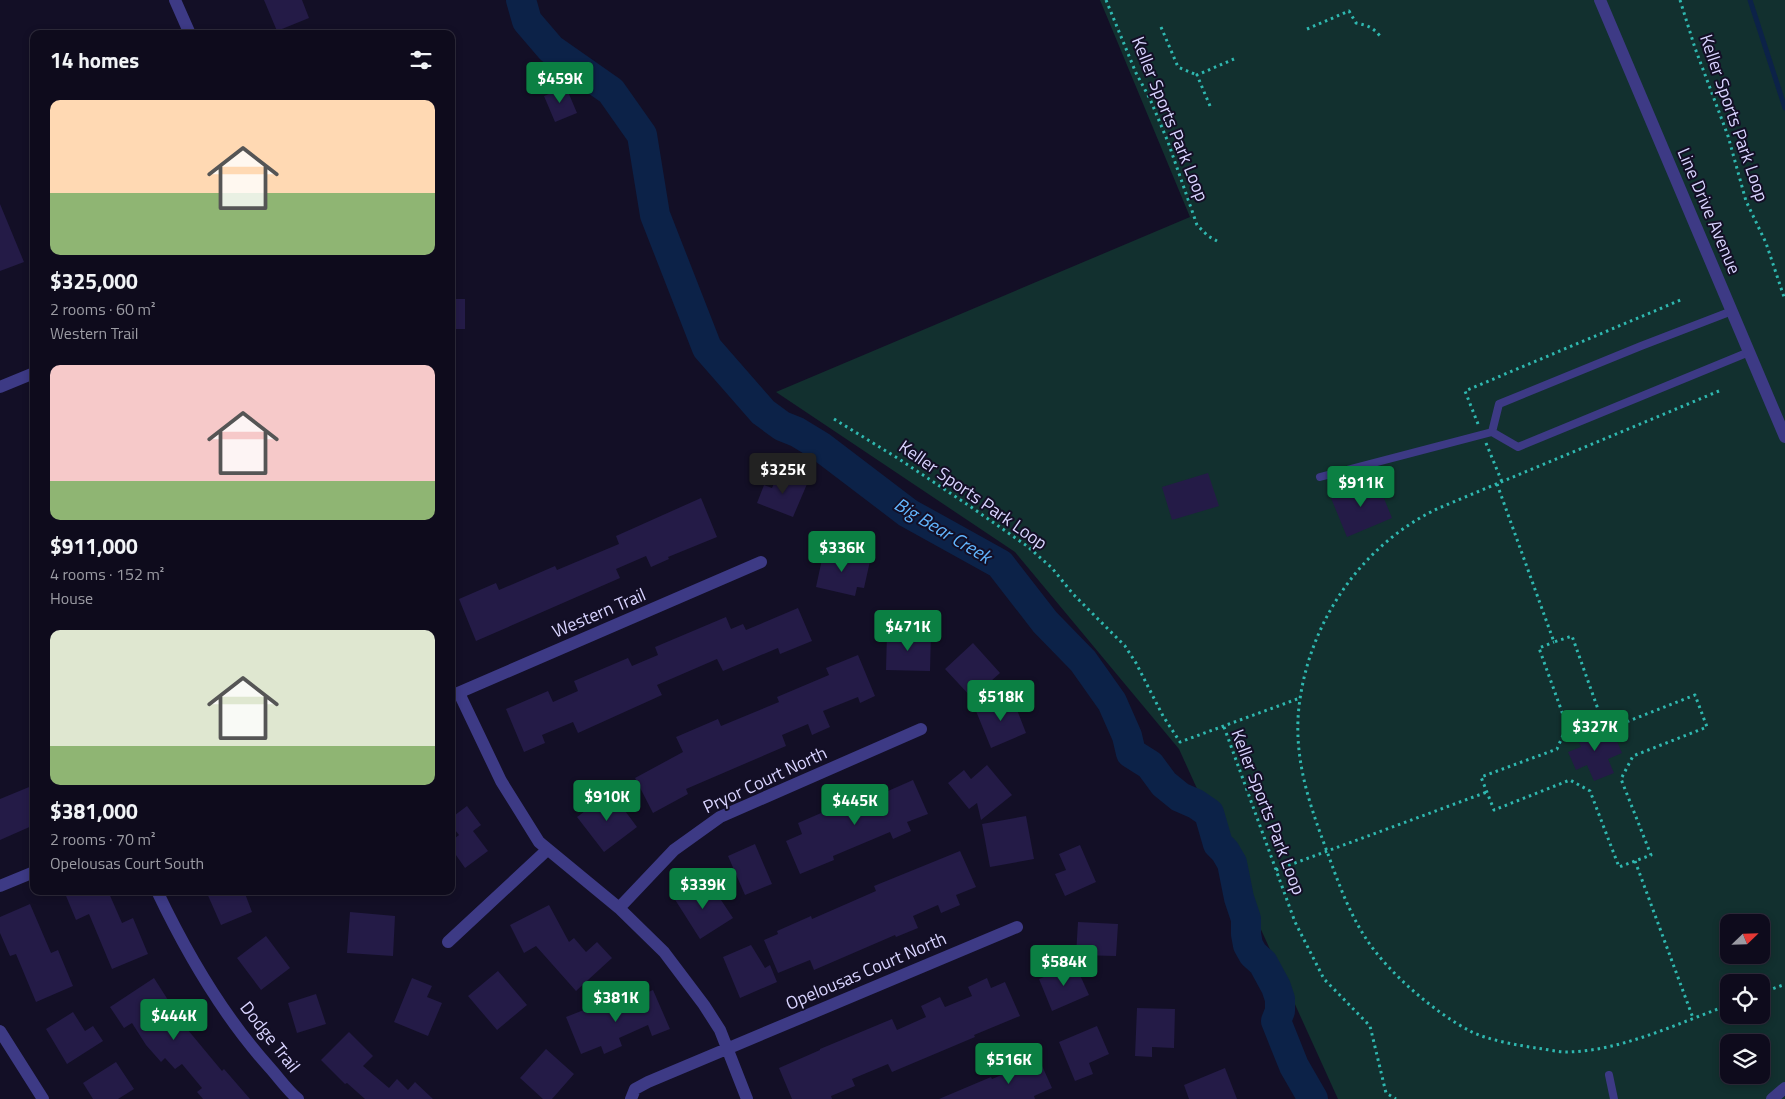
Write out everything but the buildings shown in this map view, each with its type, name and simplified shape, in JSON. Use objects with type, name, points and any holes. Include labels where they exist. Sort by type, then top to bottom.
[{"type":"street","points":[[175,0],[188,30]]},
{"type":"street","name":"Line Drive Avenue","points":[[1600,0],[1785,437]]},
{"type":"street","points":[[0,387],[30,375]]},
{"type":"street","name":"Western Trail","points":[[455,694],[761,562]]},
{"type":"street","points":[[455,694],[501,781],[539,842],[619,908],[664,952],[704,1005],[720,1030],[747,1099]]},
{"type":"street","name":"Pryor Court North","points":[[619,908],[674,850],[720,817],[921,729]]},
{"type":"street","points":[[448,942],[547,850]]},
{"type":"street","points":[[0,886],[30,874]]},
{"type":"street","name":"Dodge Trail","points":[[159,895],[177,933],[222,1005],[249,1044],[298,1099]]},
{"type":"street","name":"Opelousas Court North","points":[[631,1099],[635,1089],[1017,927]]},
{"type":"street","points":[[0,1031],[43,1099]]},
{"type":"street","points":[[1772,1099],[1785,1088]]},
{"type":"lane","points":[[1492,432],[1499,404],[1732,310]]},
{"type":"lane","points":[[1320,477],[1492,432],[1518,447],[1749,352]]},
{"type":"lane","points":[[1609,1075],[1614,1099]]},
{"type":"path","name":"Keller Sports Park Loop","points":[[1106,0],[1136,73],[1150,98],[1168,142],[1197,225],[1208,236],[1217,241]]},
{"type":"path","name":"Keller Sports Park Loop","points":[[1680,0],[1695,48],[1728,136],[1746,201],[1766,243],[1785,300]]},
{"type":"path","points":[[1307,29],[1349,11],[1356,23],[1369,26],[1380,36]]},
{"type":"path","points":[[1161,27],[1178,67],[1197,75],[1210,106]]},
{"type":"path","points":[[1197,75],[1234,59]]},
{"type":"path","points":[[1719,391],[1420,517],[1394,535],[1369,556],[1344,588],[1323,622],[1311,652],[1300,698],[1298,728],[1302,776],[1327,852],[1351,911],[1366,939],[1393,971],[1430,1006],[1471,1032],[1516,1045],[1566,1052],[1609,1047],[1720,1008]]},
{"type":"path","name":"Keller Sports Park Loop","points":[[834,419],[898,459],[1027,546],[1052,568],[1072,594],[1125,646],[1136,663],[1163,716],[1180,742],[1224,727],[1295,922],[1324,978],[1370,1026],[1386,1094],[1396,1099]]},
{"type":"path","points":[[1497,484],[1554,642]]},
{"type":"path","points":[[1572,636],[1599,712],[1621,724],[1695,695],[1707,727],[1634,756],[1621,779],[1651,854],[1619,867],[1590,791],[1570,780],[1494,810],[1487,792],[1481,777],[1557,748],[1568,726],[1539,648],[1572,636]]},
{"type":"path","points":[[1224,727],[1300,698]]},
{"type":"path","points":[[1276,870],[1487,792]]},
{"type":"path","points":[[1635,861],[1693,1018]]},
{"type":"path","points":[[1770,990],[1783,986]]},
{"type":"green space","points":[[1100,0],[1785,0],[1785,1099],[1338,1099],[1179,749],[1015,552],[776,392],[1190,217]]},
{"type":"waterway","name":"Big Bear Creek","points":[[521,0],[527,21],[551,49],[611,91],[642,135],[655,215],[707,348],[763,412],[782,426],[797,432],[820,446],[908,513],[1000,564],[1045,622],[1083,661],[1112,702],[1127,736],[1131,753],[1150,765],[1164,784],[1180,797],[1196,804],[1209,813],[1218,844],[1232,863],[1239,898],[1246,919],[1248,945],[1253,954],[1263,963],[1276,987],[1280,999],[1280,1011],[1276,1021],[1294,1066],[1313,1099]]},
{"type":"waterway","points":[[1750,0],[1785,108]]}]
